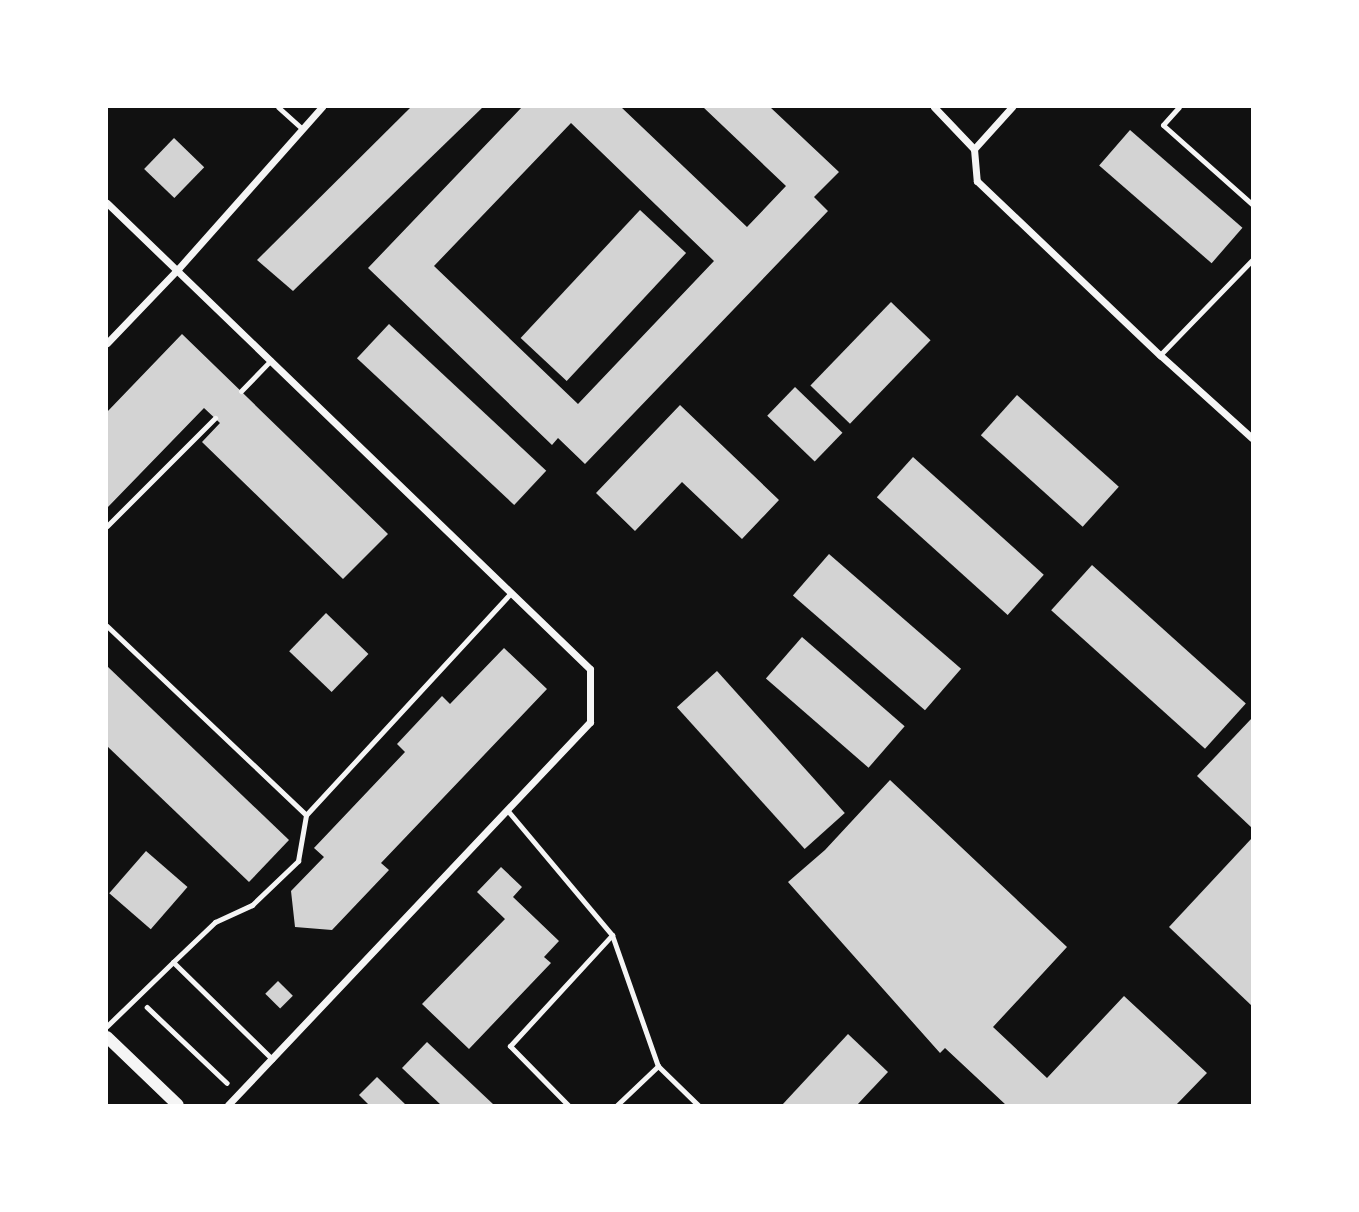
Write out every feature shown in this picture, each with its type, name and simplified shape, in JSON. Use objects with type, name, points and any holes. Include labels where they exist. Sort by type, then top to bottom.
[{"type":"street","points":[[107,342],[178,268],[322,107]]},
{"type":"street","points":[[934,107],[974,149],[977,181],[1160,355],[1252,438]]},
{"type":"street","points":[[974,149],[1012,107]]},
{"type":"street","points":[[107,203],[178,268],[590,669],[590,722],[228,1105]]},
{"type":"street","points":[[107,1037],[178,1105]]},
{"type":"lane","points":[[278,107],[301,128]]},
{"type":"lane","points":[[1179,107],[1163,125],[1252,204]]},
{"type":"lane","points":[[1160,355],[1252,260]]},
{"type":"lane","points":[[241,391],[271,359]]},
{"type":"lane","points":[[107,526],[215,418]]},
{"type":"lane","points":[[107,1026],[215,922],[252,905],[299,861],[306,815],[510,594]]},
{"type":"lane","points":[[107,626],[306,815]]},
{"type":"lane","points":[[508,811],[612,935],[657,1066],[698,1105]]},
{"type":"lane","points":[[568,1105],[510,1046],[612,935]]},
{"type":"lane","points":[[173,961],[272,1059]]},
{"type":"lane","points":[[617,1105],[657,1066]]},
{"type":"path","points":[[137,997],[239,1094]]},
{"type":"building","points":[[411,107],[483,107],[293,291],[257,260]]},
{"type":"building","points":[[522,107],[621,107],[747,227],[786,186],[703,107],[770,107],[839,172],[814,197],[828,211],[585,464],[558,438],[552,445],[368,268]],"holes":[[[571,123],[714,261],[578,404],[434,266]]]},
{"type":"building","points":[[1130,130],[1242,228],[1212,263],[1099,165]]},
{"type":"building","points":[[174,138],[204,167],[174,198],[144,169]]},
{"type":"building","points":[[640,210],[686,253],[567,381],[521,338]]},
{"type":"building","points":[[891,302],[931,340],[850,424],[810,385]]},
{"type":"building","points":[[389,324],[546,471],[514,505],[357,358]]},
{"type":"building","points":[[182,334],[388,534],[343,579],[202,442],[220,423],[204,408],[107,508],[107,412]]},
{"type":"building","points":[[795,387],[842,433],[815,462],[767,416]]},
{"type":"building","points":[[1017,395],[1119,487],[1083,527],[981,435]]},
{"type":"building","points":[[680,405],[779,500],[742,539],[682,482],[635,531],[596,493]]},
{"type":"building","points":[[913,457],[1044,575],[1008,615],[877,497]]},
{"type":"building","points":[[829,554],[961,669],[925,710],[793,596]]},
{"type":"building","points":[[1092,565],[1246,704],[1205,749],[1051,610]]},
{"type":"building","points":[[326,613],[368,654],[332,692],[289,651]]},
{"type":"building","points":[[802,637],[905,726],[869,768],[766,679]]},
{"type":"building","points":[[504,648],[547,689],[381,863],[389,870],[332,930],[295,927],[291,891],[324,857],[314,848],[405,752],[397,744],[442,696],[450,704]]},
{"type":"building","points":[[107,666],[289,840],[249,882],[107,746]]},
{"type":"building","points":[[717,671],[845,813],[805,849],[677,707]]},
{"type":"building","points":[[1252,718],[1252,828],[1197,776]]},
{"type":"building","points":[[890,780],[1067,947],[993,1027],[1047,1078],[1124,996],[1207,1073],[1176,1105],[1006,1105],[945,1048],[940,1053],[788,882],[825,850]]},
{"type":"building","points":[[1252,838],[1252,1006],[1169,927]]},
{"type":"building","points":[[146,851],[188,887],[151,929],[109,893]]},
{"type":"building","points":[[501,867],[522,887],[513,897],[559,941],[544,957],[551,963],[469,1049],[422,1004],[505,919],[477,892]]},
{"type":"building","points":[[278,981],[293,996],[280,1009],[265,994]]},
{"type":"building","points":[[848,1034],[888,1072],[857,1105],[782,1105]]},
{"type":"building","points":[[427,1042],[494,1105],[441,1105],[402,1068]]},
{"type":"building","points":[[377,1077],[406,1105],[369,1105],[359,1095]]}]
